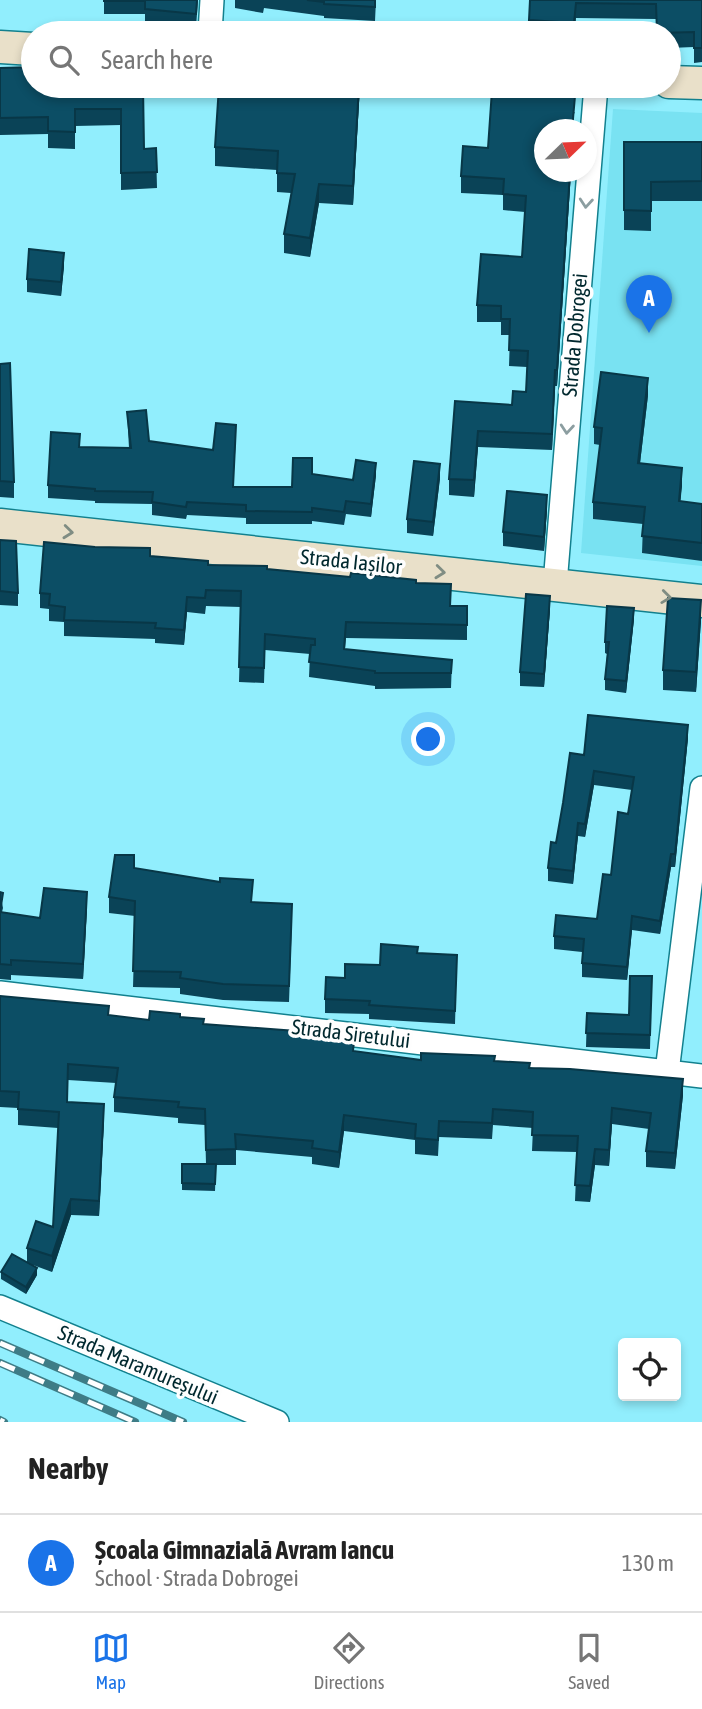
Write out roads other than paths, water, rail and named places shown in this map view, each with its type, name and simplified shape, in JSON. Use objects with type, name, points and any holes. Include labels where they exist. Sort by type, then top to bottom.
[{"type":"street","points":[[211,21],[212,0]]},
{"type":"street","points":[[0,47],[21,48]]},
{"type":"street","points":[[681,82],[702,83]]},
{"type":"street","name":"Strada Dobrogei","points":[[555,584],[595,98]]},
{"type":"street","name":"Strada Iașilor","points":[[0,525],[702,601]]},
{"type":"street","points":[[667,1072],[702,788]]},
{"type":"street","name":"Strada Siretului","points":[[0,993],[702,1076]]},
{"type":"street","name":"Strada Maramureșului","points":[[0,1307],[277,1422]]},
{"type":"railway","points":[[0,1343],[183,1422]]},
{"type":"railway","points":[[0,1363],[135,1422]]},
{"type":"railway","points":[[0,1420],[4,1422]]},
{"type":"place","name":"Școala Gimnazială Avram Iancu","points":[[649,333]]}]
